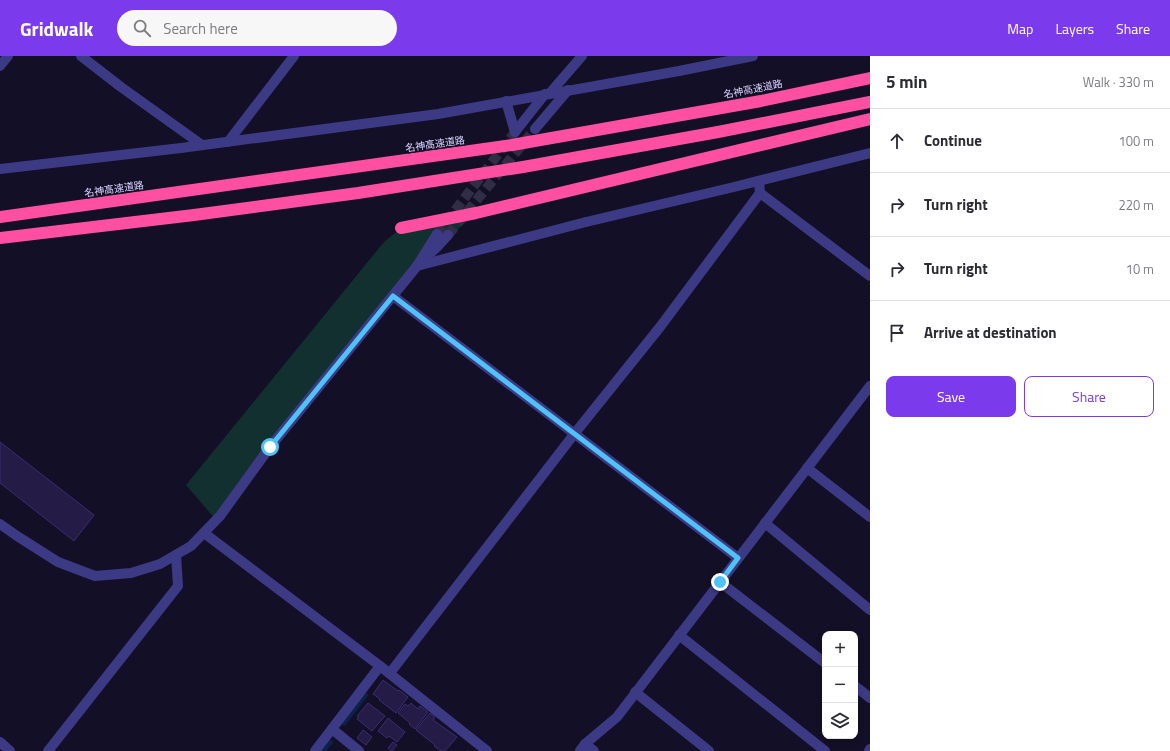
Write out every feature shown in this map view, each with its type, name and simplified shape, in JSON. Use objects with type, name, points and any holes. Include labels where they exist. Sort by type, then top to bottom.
[{"type":"highway","name":"名神高速道路","points":[[0,217],[512,146],[761,101],[870,78]]},
{"type":"highway","points":[[0,238],[194,215],[366,192],[523,167],[718,132],[870,102]]},
{"type":"highway","points":[[401,228],[476,213],[870,119]]},
{"type":"street","points":[[0,66],[8,56]]},
{"type":"street","points":[[81,56],[121,87],[202,145]]},
{"type":"street","points":[[228,142],[294,56]]},
{"type":"street","points":[[506,101],[515,132],[582,56]]},
{"type":"street","points":[[0,169],[228,142],[438,114],[679,71],[753,56]]},
{"type":"street","points":[[535,129],[568,90]]},
{"type":"street","points":[[419,264],[870,153]]},
{"type":"street","points":[[390,674],[574,433],[660,327],[760,193],[759,181]]},
{"type":"street","points":[[760,193],[870,276]]},
{"type":"street","points":[[419,264],[436,234]]},
{"type":"street","points":[[0,524],[58,562],[95,576],[131,573],[160,564],[191,546],[220,516],[270,447],[419,264],[448,235]]},
{"type":"street","points":[[393,296],[738,558]]},
{"type":"street","points":[[582,748],[617,716],[870,386]]},
{"type":"street","points":[[807,468],[870,517]]},
{"type":"street","points":[[765,523],[870,610]]},
{"type":"street","points":[[204,533],[380,666],[487,751]]},
{"type":"street","points":[[48,751],[178,586],[176,555]]},
{"type":"street","points":[[720,582],[822,661]]},
{"type":"street","points":[[679,635],[825,751]]},
{"type":"street","points":[[315,751],[380,666]]},
{"type":"street","points":[[858,688],[870,698]]},
{"type":"street","points":[[635,692],[709,751]]},
{"type":"street","points":[[332,729],[359,751]]},
{"type":"street","points":[[0,742],[10,751]]},
{"type":"street","points":[[582,748],[594,751]]},
{"type":"green space","points":[[476,213],[417,266],[216,520],[186,485],[384,242],[401,228]]},
{"type":"building","points":[[0,442],[94,515],[74,541],[0,483]]},
{"type":"building","points":[[383,680],[408,697],[396,713],[373,694]]},
{"type":"building","points":[[368,703],[385,716],[372,731],[357,719],[359,717],[357,716]]},
{"type":"building","points":[[411,703],[418,709],[420,706],[428,712],[415,729],[398,713],[405,704],[408,706]]},
{"type":"building","points":[[430,713],[435,717],[433,720],[457,737],[445,751],[441,751],[434,746],[435,745],[416,730]]},
{"type":"building","points":[[388,718],[405,732],[397,742],[389,736],[387,738],[378,731]]},
{"type":"building","points":[[363,730],[372,737],[366,745],[357,738]]},
{"type":"building","points":[[393,742],[397,745],[392,751],[388,748]]},
{"type":"waterway","points":[[344,724],[366,695]]},
{"type":"waterway","points":[[324,751],[331,742]]},
{"type":"tunnel","points":[[448,235],[535,129]]},
{"type":"tunnel","points":[[437,234],[515,132]]},
{"type":"route","points":[[270,447],[393,296],[738,558],[720,582]]}]
